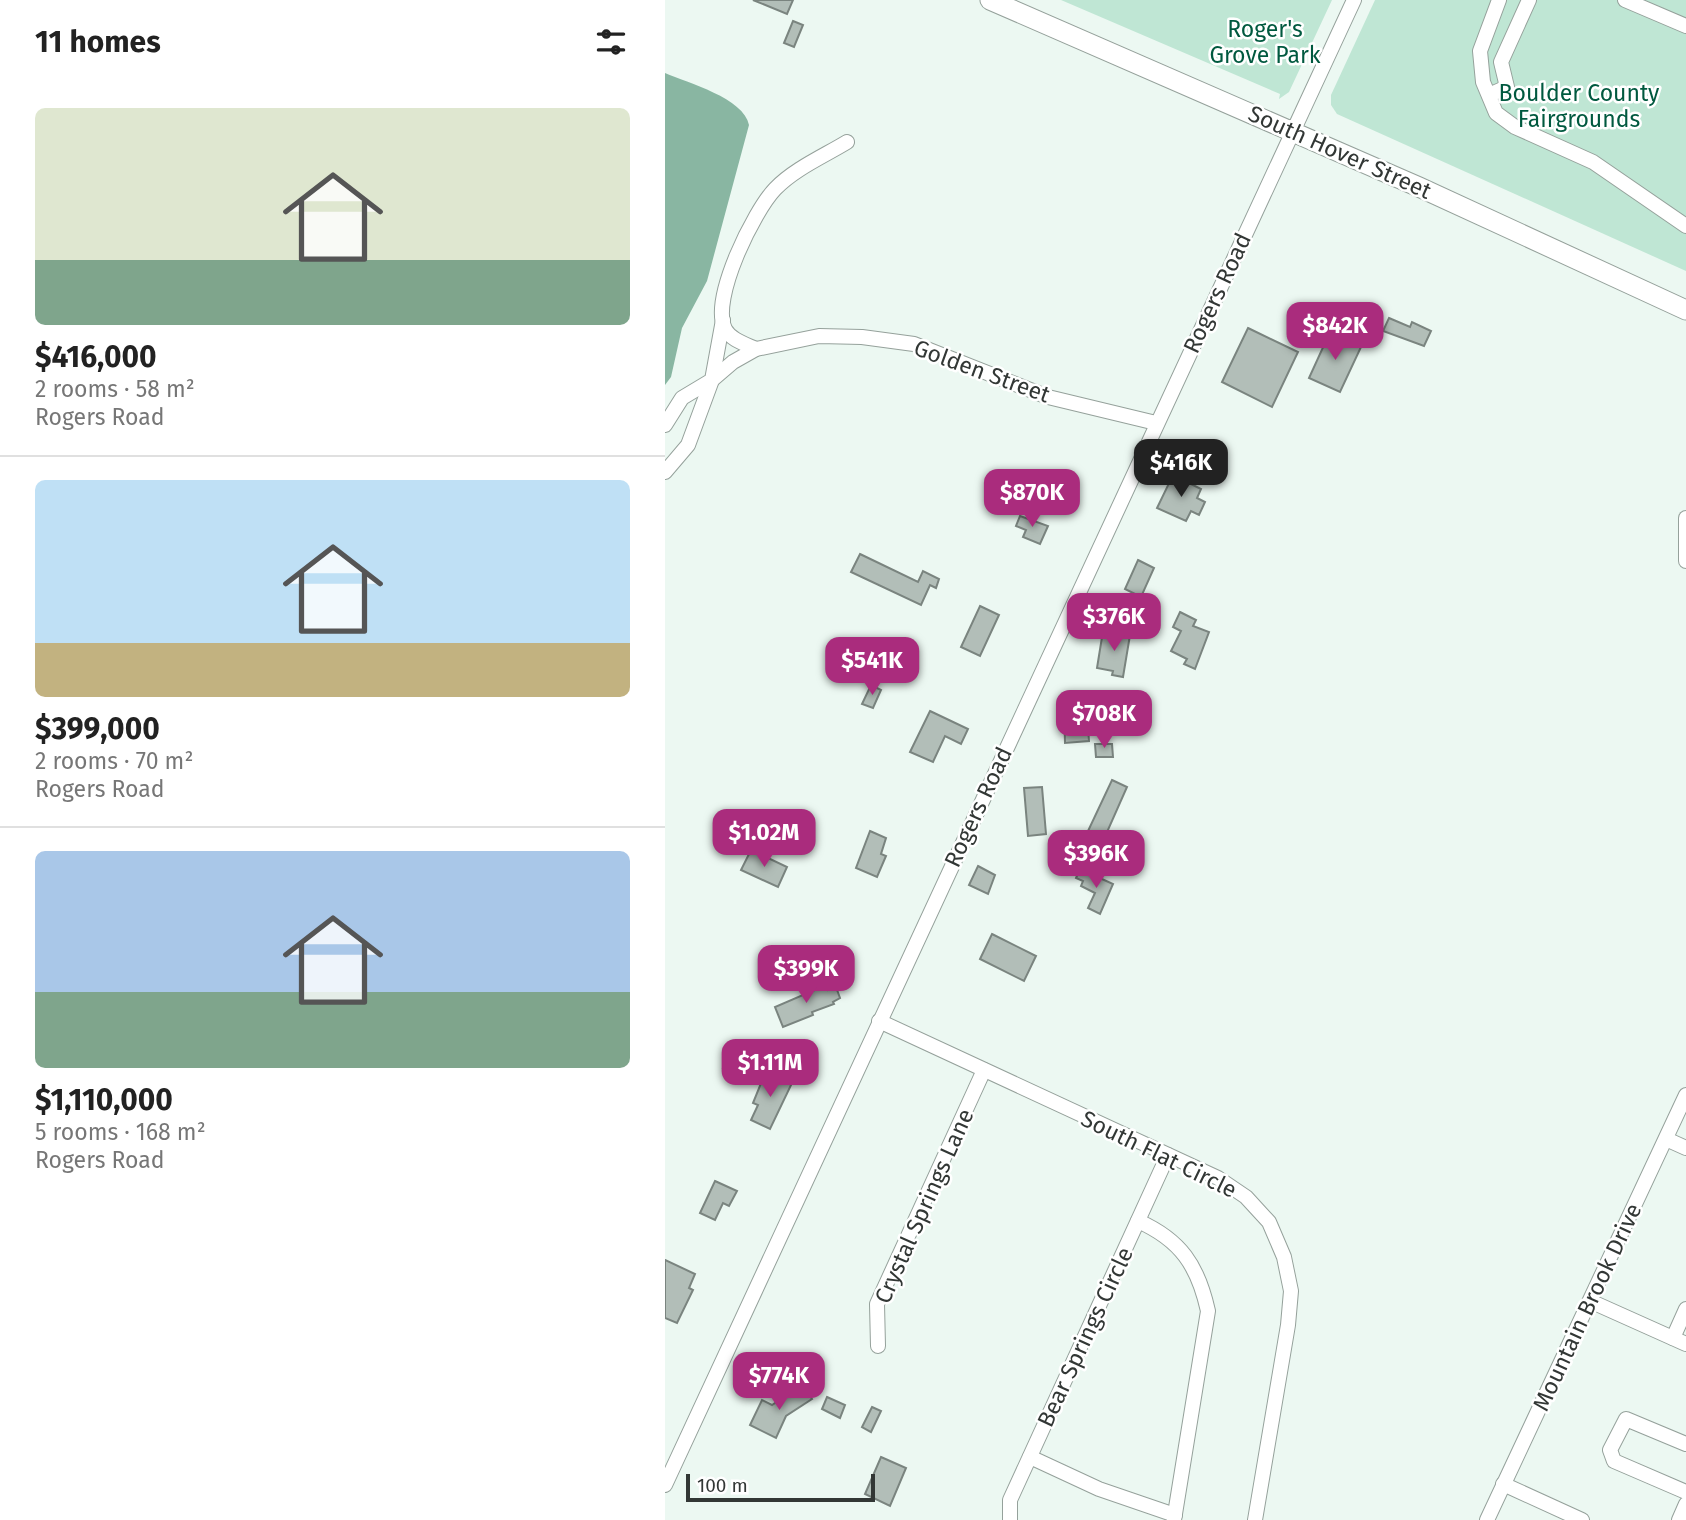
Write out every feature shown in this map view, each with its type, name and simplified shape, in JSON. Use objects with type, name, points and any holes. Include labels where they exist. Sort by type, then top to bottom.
[{"type":"main road","name":"South Hover Street","points":[[990,0],[1293,131],[1686,310]]},
{"type":"street","name":"Rogers Road","points":[[665,1485],[1354,0]]},
{"type":"street","points":[[1499,0],[1480,51],[1483,82],[1496,113],[1515,127],[1593,162],[1686,226]]},
{"type":"street","points":[[1489,95],[1507,87],[1501,62],[1529,0]]},
{"type":"street","points":[[1625,0],[1686,26]]},
{"type":"street","points":[[665,472],[688,445],[712,380],[723,320],[724,298],[737,258],[765,202],[785,181],[847,142]]},
{"type":"street","points":[[723,320],[730,336],[756,349]]},
{"type":"street","name":"Golden Street","points":[[665,425],[682,398],[712,380],[733,362],[756,349],[819,336],[899,341],[937,352],[1048,397],[1156,423]]},
{"type":"street","points":[[1686,518],[1686,561]]},
{"type":"street","name":"South Flat Circle","points":[[879,1021],[1218,1178],[1246,1197],[1269,1222],[1284,1257],[1291,1291],[1288,1325],[1255,1520]]},
{"type":"street","name":"Crystal Springs Lane","points":[[878,1346],[877,1304],[984,1070]]},
{"type":"street","name":"Mountain Brook Drive","points":[[1487,1520],[1686,1095]]},
{"type":"street","points":[[1666,1139],[1686,1147]]},
{"type":"street","name":"Bear Springs Circle","points":[[1010,1520],[1010,1500],[1168,1155]]},
{"type":"street","points":[[1030,1457],[1100,1489],[1174,1517],[1208,1311],[1203,1287],[1180,1248],[1167,1234],[1138,1221]]},
{"type":"street","points":[[1590,1300],[1679,1341],[1686,1309]]},
{"type":"street","points":[[1686,1444],[1626,1419],[1611,1450],[1613,1461],[1686,1492]]},
{"type":"street","points":[[1503,1484],[1582,1520]]},
{"type":"street","points":[[1679,1520],[1686,1504]]},
{"type":"green space","name":"Roger's Grove Park","points":[[1061,0],[1332,0],[1289,92],[1279,99],[1280,94]]},
{"type":"green space","name":"Boulder County Fairgrounds","points":[[1375,0],[1686,0],[1686,271],[1337,114],[1331,105],[1331,95]]},
{"type":"shaded area","points":[[665,73],[726,99],[745,115],[749,125],[707,281],[682,328],[671,377],[665,385]]},
{"type":"building","points":[[753,0],[793,0],[787,14]]},
{"type":"building","points":[[793,21],[803,25],[794,47],[784,43]]},
{"type":"building","points":[[1389,318],[1410,327],[1412,322],[1431,331],[1424,346],[1383,331]]},
{"type":"building","points":[[1248,328],[1298,352],[1272,407],[1222,382]]},
{"type":"building","points":[[1330,332],[1361,347],[1340,392],[1309,378]]},
{"type":"building","points":[[1173,475],[1201,489],[1197,498],[1205,502],[1199,515],[1191,511],[1186,521],[1157,508]]},
{"type":"building","points":[[1020,516],[1048,526],[1040,544],[1023,537],[1026,530],[1016,526]]},
{"type":"building","points":[[860,554],[918,582],[923,571],[939,579],[936,588],[930,585],[921,605],[851,572]]},
{"type":"building","points":[[1138,560],[1154,568],[1141,597],[1125,589]]},
{"type":"building","points":[[980,606],[999,615],[980,656],[961,647]]},
{"type":"building","points":[[1180,612],[1196,620],[1193,626],[1209,632],[1195,669],[1184,664],[1187,659],[1171,651],[1181,631],[1173,627]]},
{"type":"building","points":[[1103,631],[1130,635],[1123,677],[1112,675],[1113,671],[1097,668]]},
{"type":"building","points":[[871,685],[881,690],[873,708],[862,704]]},
{"type":"building","points":[[1086,702],[1089,741],[1065,743],[1064,704]]},
{"type":"building","points":[[930,711],[968,729],[961,744],[945,736],[933,762],[910,752]]},
{"type":"building","points":[[1095,744],[1112,744],[1113,757],[1096,757]]},
{"type":"building","points":[[1112,780],[1127,787],[1104,839],[1088,831]]},
{"type":"building","points":[[1042,787],[1046,834],[1028,836],[1024,788]]},
{"type":"building","points":[[870,831],[886,838],[881,854],[886,856],[877,877],[856,868]]},
{"type":"building","points":[[751,850],[787,867],[778,887],[741,870]]},
{"type":"building","points":[[978,866],[995,875],[988,894],[969,885]]},
{"type":"building","points":[[1080,869],[1113,884],[1100,914],[1088,908],[1095,893],[1081,886],[1083,881],[1076,878]]},
{"type":"building","points":[[992,934],[1036,956],[1024,981],[980,959]]},
{"type":"building","points":[[826,985],[828,990],[836,987],[840,998],[833,1002],[834,1004],[783,1027],[775,1007]]},
{"type":"building","points":[[731,1049],[745,1055],[736,1074],[723,1068]]},
{"type":"building","points":[[766,1071],[792,1083],[770,1129],[751,1120],[758,1105],[753,1103]]},
{"type":"building","points":[[715,1181],[737,1191],[729,1206],[723,1203],[715,1220],[700,1213]]},
{"type":"building","points":[[665,1260],[695,1274],[689,1288],[693,1290],[677,1323],[665,1318]]},
{"type":"building","points":[[802,1385],[812,1399],[786,1416],[776,1438],[750,1425],[762,1400],[772,1405]]},
{"type":"building","points":[[827,1397],[845,1405],[840,1418],[822,1409]]},
{"type":"building","points":[[872,1407],[881,1411],[871,1432],[862,1427]]},
{"type":"building","points":[[881,1457],[906,1468],[890,1506],[865,1494]]}]
